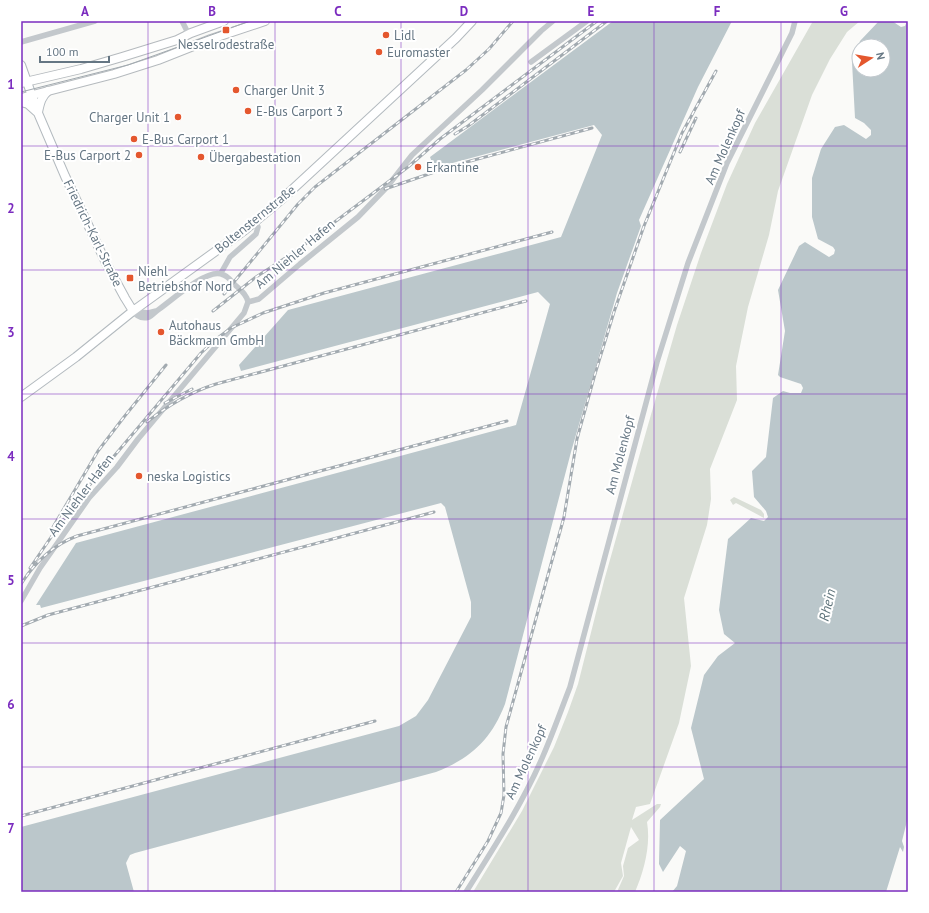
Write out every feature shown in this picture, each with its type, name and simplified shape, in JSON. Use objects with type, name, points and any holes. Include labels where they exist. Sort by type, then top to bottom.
[{"type":"main road","points":[[24,82],[122,58],[177,40],[224,21]]},
{"type":"main road","points":[[21,98],[114,74],[158,60],[211,39],[265,21]]},
{"type":"main road","name":"Boltensternstraße","points":[[21,397],[255,222],[281,200],[456,38],[472,21]]},
{"type":"main road","points":[[114,74],[117,70],[128,66],[127,60],[122,58]]},
{"type":"main road","name":"Friedrich-Karl-Straße","points":[[21,65],[24,82],[65,176],[107,265],[134,311]]},
{"type":"main road","points":[[21,102],[28,104],[38,112],[40,100],[48,91]]},
{"type":"street","points":[[21,42],[95,21]]},
{"type":"street","points":[[182,21],[187,31],[187,35]]},
{"type":"street","name":"Am Niehler Hafen","points":[[21,601],[40,568],[89,498],[244,314],[248,302],[259,299],[358,216],[387,187],[418,149],[482,90],[541,31],[554,21]]},
{"type":"street","points":[[531,62],[587,21]]},
{"type":"street","name":"Am Molenkopf","points":[[466,892],[492,851],[529,786],[551,737],[570,687],[657,362],[688,263],[727,163],[792,33],[795,21]]},
{"type":"street","points":[[221,273],[230,258],[256,234],[258,227],[255,222]]},
{"type":"street","points":[[134,311],[136,316],[141,318],[150,317],[156,311],[213,273],[221,273],[227,277],[243,292],[248,302]]},
{"type":"shaded area","points":[[813,21],[860,21],[847,32],[830,59],[812,95],[778,191],[769,235],[748,307],[736,366],[737,400],[710,469],[711,499],[707,525],[684,598],[691,666],[679,723],[650,804],[636,807],[632,820],[657,804],[661,804],[647,822],[648,840],[646,858],[635,892],[617,892],[624,876],[623,866],[628,848],[639,840],[631,827],[621,863],[623,876],[614,892],[473,892],[522,811],[554,747],[568,712],[578,684],[604,581],[648,425],[677,325],[701,253],[727,184],[755,123]]},
{"type":"shaded area","points":[[734,497],[761,510],[764,514],[764,518],[736,503],[733,505],[730,500]]},
{"type":"water","points":[[613,21],[732,21],[698,87],[639,220],[641,226],[617,293],[571,452],[505,704],[493,728],[486,738],[470,754],[460,761],[436,772],[130,855],[126,863],[134,892],[21,892],[21,827],[399,726],[416,716],[428,700],[471,617],[471,602],[445,507],[441,503],[41,608],[40,605],[36,605],[76,543],[516,425],[550,304],[538,292],[241,371],[239,365],[288,310],[561,237],[602,135],[594,125],[434,168],[430,157]]},
{"type":"water","name":"Rhein","points":[[879,21],[892,21],[901,27],[905,26],[908,21],[908,817],[902,841],[904,847],[903,852],[900,847],[886,892],[672,892],[677,886],[686,851],[680,846],[663,872],[659,864],[660,820],[704,779],[691,728],[704,675],[718,656],[735,643],[724,634],[719,610],[728,539],[751,518],[764,521],[768,517],[766,511],[754,497],[752,471],[766,457],[773,398],[783,391],[790,393],[801,393],[803,388],[801,384],[778,375],[785,331],[778,290],[799,246],[805,242],[829,257],[834,254],[835,250],[833,247],[818,239],[812,217],[812,178],[821,149],[835,127],[844,125],[866,139],[871,135],[871,130],[864,123],[855,118],[853,78],[891,78],[891,38],[863,38]]},
{"type":"tram line","points":[[21,92],[128,65],[250,21]]},
{"type":"railway","points":[[224,294],[298,204],[315,187],[466,70],[489,49],[513,21]]},
{"type":"railway","points":[[213,311],[256,277],[296,251],[408,167],[440,139],[597,21]]},
{"type":"railway","points":[[455,134],[468,126],[607,21]]},
{"type":"railway","points":[[456,892],[488,841],[501,813],[504,795],[503,754],[506,727],[564,517],[577,439],[614,312],[644,226],[682,133],[716,71]]},
{"type":"railway","points":[[680,152],[696,118]]},
{"type":"railway","points":[[385,189],[452,166],[592,128]]},
{"type":"railway","points":[[30,568],[88,487],[201,353],[231,328],[263,313],[324,293],[552,232]]},
{"type":"railway","points":[[147,422],[180,400],[197,391],[216,384],[526,301]]},
{"type":"railway","points":[[53,527],[98,451],[166,365]]},
{"type":"railway","points":[[165,403],[192,389]]},
{"type":"railway","points":[[21,584],[32,568],[45,555],[60,544],[77,536],[507,421]]},
{"type":"railway","points":[[21,626],[48,615],[434,512]]},
{"type":"railway","points":[[21,816],[375,721]]},
{"type":"place","name":"Nesselrodestraße","points":[[226,30]]},
{"type":"place","name":"Lidl","points":[[386,35]]},
{"type":"place","name":"Euromaster","points":[[379,52]]},
{"type":"place","name":"Charger Unit 3","points":[[236,90]]},
{"type":"place","name":"E-Bus Carport 3","points":[[248,111]]},
{"type":"place","name":"Charger Unit 1","points":[[178,117]]},
{"type":"place","name":"E-Bus Carport 1","points":[[134,139]]},
{"type":"place","name":"E-Bus Carport 2","points":[[139,155]]},
{"type":"place","name":"Übergabestation","points":[[201,157]]},
{"type":"place","name":"Erkantine","points":[[418,167]]},
{"type":"place","name":"Niehl Betriebshof Nord","points":[[130,278]]},
{"type":"place","name":"Autohaus Bäckmann GmbH","points":[[161,332]]},
{"type":"place","name":"neska Logistics","points":[[139,476]]}]
